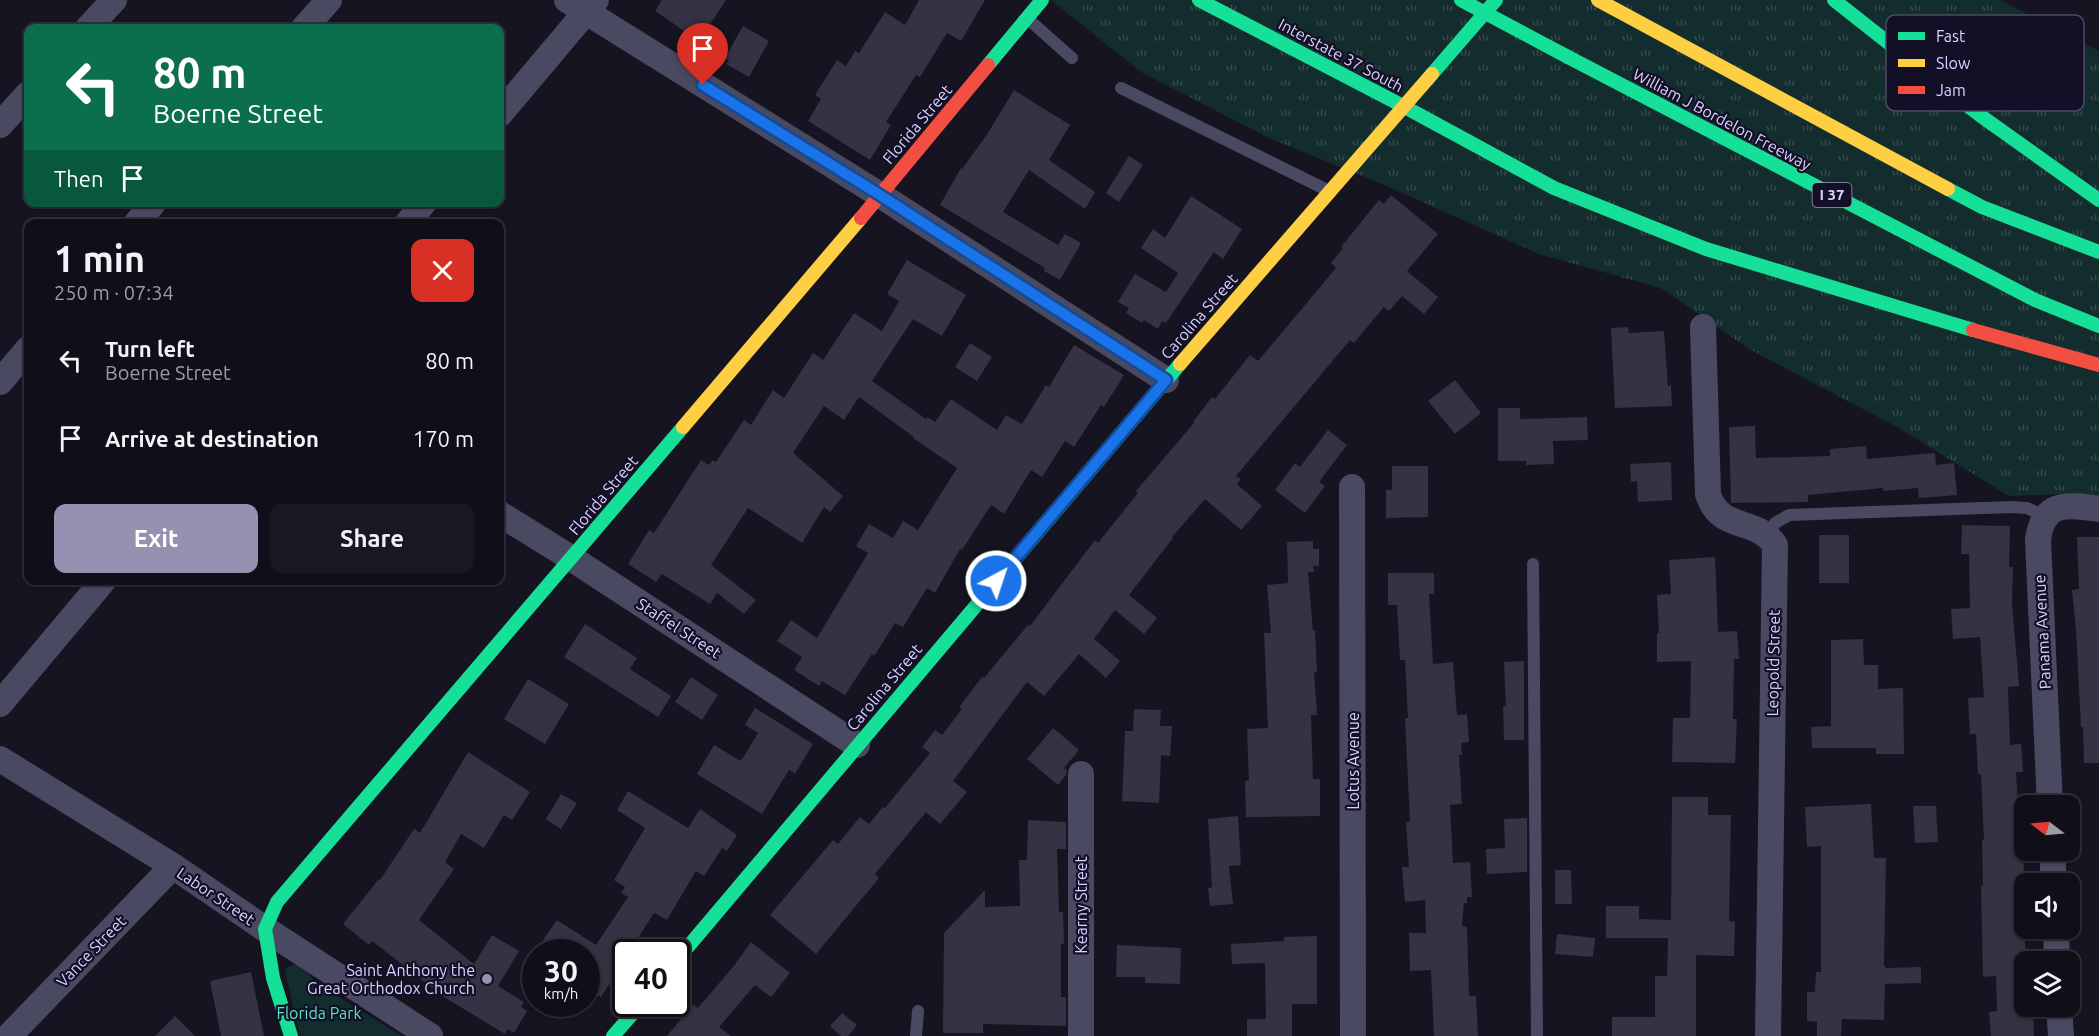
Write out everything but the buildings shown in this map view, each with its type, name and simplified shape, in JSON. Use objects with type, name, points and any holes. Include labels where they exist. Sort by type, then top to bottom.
[{"type":"main road","name":"Florida Street","points":[[265,929],[278,902],[880,195],[1042,0]]},
{"type":"main road","name":"Interstate 37 South","points":[[1199,0],[1554,188],[1706,249],[1929,318],[2099,365]]},
{"type":"main road","name":"William J Bordelon Freeway","points":[[1461,0],[2035,300],[2099,326]]},
{"type":"main road","name":"Carolina Street","points":[[690,944],[1166,380],[1496,0]]},
{"type":"main road","points":[[1834,0],[1886,41]]},
{"type":"main road","points":[[1603,3],[1982,207],[2099,252]]},
{"type":"main road","points":[[1975,111],[2099,200]]},
{"type":"main road","points":[[265,929],[273,978],[291,1036]]},
{"type":"main road","points":[[613,1036],[629,1017]]},
{"type":"street","points":[[92,24],[114,0]]},
{"type":"street","points":[[308,24],[329,0]]},
{"type":"street","points":[[504,109],[583,4],[1166,380]]},
{"type":"street","points":[[0,125],[24,98]]},
{"type":"street","points":[[140,219],[150,207]]},
{"type":"street","points":[[411,219],[420,207]]},
{"type":"street","points":[[1703,327],[1708,494],[1712,505],[1724,518],[1769,536]]},
{"type":"street","points":[[0,382],[24,354]]},
{"type":"street","name":"Lotus Avenue","points":[[1352,487],[1353,1036]]},
{"type":"street","points":[[2045,516],[2052,509],[2059,507],[2099,509]]},
{"type":"street","name":"Staffel Street","points":[[504,516],[857,745]]},
{"type":"street","name":"Panama Avenue","points":[[2045,516],[2038,540],[2050,795]]},
{"type":"street","name":"Leopold Street","points":[[1768,1036],[1775,545],[1769,536]]},
{"type":"street","points":[[0,704],[101,585]]},
{"type":"street","name":"Labor Street","points":[[0,759],[173,866],[430,1036]]},
{"type":"street","name":"Kearny Street","points":[[1081,774],[1081,1036]]},
{"type":"street","name":"Vance Street","points":[[9,1036],[173,866]]},
{"type":"street","points":[[2060,1017],[2061,1036]]},
{"type":"lane","points":[[1027,18],[1072,58]]},
{"type":"lane","points":[[1121,88],[1329,191]]},
{"type":"lane","points":[[1769,536],[1775,523],[1789,515],[2011,507],[2026,508],[2045,516]]},
{"type":"lane","points":[[1533,564],[1537,1036]]},
{"type":"lane","points":[[916,1036],[918,1011]]},
{"type":"green space","points":[[1051,0],[2000,0],[2029,15],[1886,15],[1886,111],[2084,111],[2084,43],[2099,51],[2099,499],[2062,494],[2009,496],[1897,427],[1749,349],[1661,288],[1539,254],[1380,183],[1269,138],[1141,72]]},
{"type":"green space","name":"Florida Park","points":[[295,964],[306,968],[314,982],[402,1036],[300,1036],[285,971],[289,966]]},
{"type":"traffic: fast","points":[[988,65],[1042,0]]},
{"type":"traffic: fast","points":[[1199,0],[1403,106]]},
{"type":"traffic: fast","points":[[1461,0],[1568,57]]},
{"type":"traffic: fast","points":[[1432,74],[1496,0]]},
{"type":"traffic: fast","points":[[1834,0],[1886,41]]},
{"type":"traffic: fast","points":[[1568,57],[2035,300],[2099,326]]},
{"type":"traffic: fast","points":[[1403,106],[1554,188],[1706,249],[1973,330]]},
{"type":"traffic: fast","points":[[1975,111],[2099,200]]},
{"type":"traffic: fast","points":[[1948,189],[1982,207],[2099,252]]},
{"type":"traffic: fast","points":[[690,944],[1180,364]]},
{"type":"traffic: fast","points":[[291,1036],[273,978],[265,929],[277,902],[683,427]]},
{"type":"traffic: fast","points":[[613,1036],[630,1017]]},
{"type":"traffic: slow","points":[[1598,0],[1948,189]]},
{"type":"traffic: slow","points":[[1180,364],[1432,74]]},
{"type":"traffic: slow","points":[[683,427],[861,218]]},
{"type":"traffic: jam","points":[[861,218],[988,65]]},
{"type":"traffic: jam","points":[[1973,330],[2099,365]]},
{"type":"place","name":"Saint Anthony the Great Orthodox Church","points":[[487,979]]},
{"type":"route","points":[[703,85],[880,195],[1166,380],[996,581]]}]
